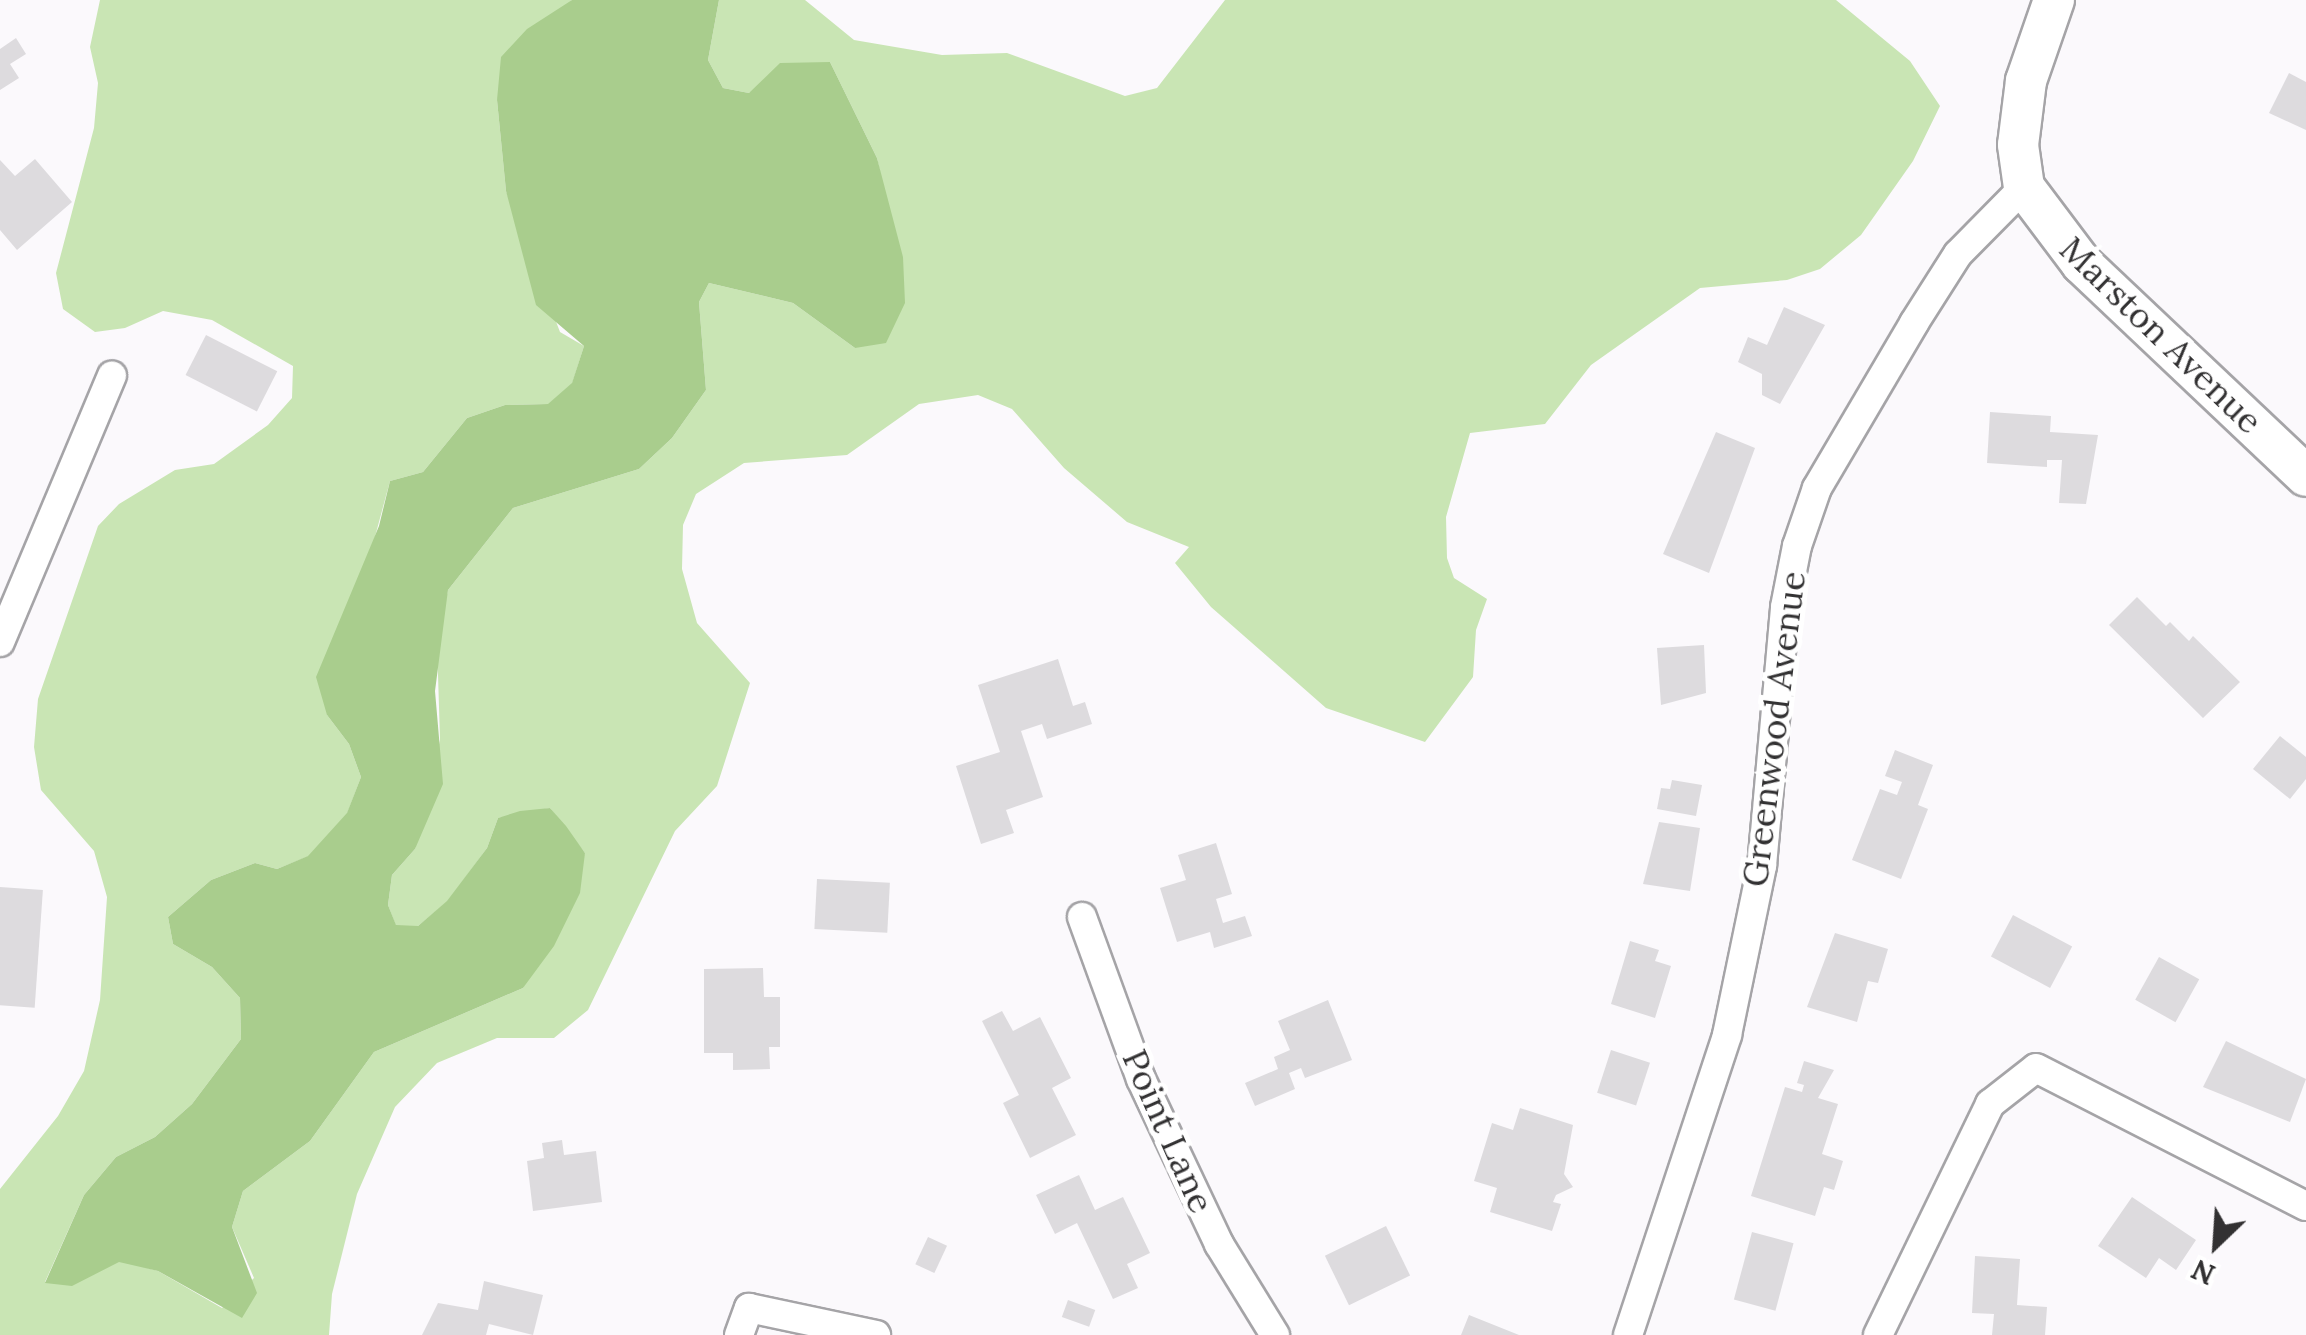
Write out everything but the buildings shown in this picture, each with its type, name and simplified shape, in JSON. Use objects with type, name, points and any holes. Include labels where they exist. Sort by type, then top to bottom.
[{"type":"main road","points":[[2024,187],[2018,145],[2026,81],[2054,0]]},
{"type":"main road","name":"Marston Avenue","points":[[2024,187],[2082,264],[2306,476]]},
{"type":"street","name":"Greenwood Avenue","points":[[1628,1335],[1727,1035],[1762,866],[1784,607],[1797,546],[1817,488],[1958,254],[2024,187]]},
{"type":"street","points":[[0,642],[112,376]]},
{"type":"street","name":"Point Lane","points":[[1082,916],[1141,1079],[1219,1244],[1276,1335]]},
{"type":"street","points":[[1878,1335],[1990,1104],[2036,1068],[2306,1206]]},
{"type":"street","points":[[739,1335],[749,1308],[876,1335]]},
{"type":"shaded area","points":[[100,0],[572,0],[497,100],[506,191],[560,332],[584,346],[572,384],[549,404],[505,405],[467,418],[423,472],[390,481],[327,715],[349,744],[361,777],[347,814],[309,856],[277,869],[255,863],[211,880],[168,917],[173,944],[212,967],[240,998],[241,1039],[192,1104],[155,1137],[116,1157],[84,1195],[45,1282],[119,1260],[158,1271],[222,1308],[254,1278],[232,1227],[243,1191],[310,1141],[374,1052],[523,988],[585,853],[550,808],[498,818],[487,848],[448,901],[418,926],[396,926],[388,905],[392,875],[415,849],[440,740],[437,642],[448,590],[513,508],[639,469],[672,438],[706,390],[699,302],[709,283],[793,303],[855,348],[887,205],[877,158],[830,62],[749,93],[723,88],[708,60],[719,0],[805,0],[854,40],[942,55],[1007,53],[1125,96],[1157,88],[1225,0],[1836,0],[1910,61],[1940,106],[1913,161],[1861,235],[1820,269],[1787,280],[1700,288],[1591,365],[1545,424],[1470,433],[1446,517],[1447,558],[1454,578],[1487,599],[1476,630],[1473,677],[1425,742],[1326,708],[1211,607],[1175,563],[1189,547],[1127,522],[1064,468],[1012,409],[978,395],[919,404],[847,455],[744,463],[696,494],[683,525],[682,569],[697,623],[750,683],[717,786],[675,831],[588,1010],[554,1038],[497,1038],[437,1063],[395,1107],[357,1194],[332,1294],[329,1335],[0,1335],[0,1189],[58,1116],[84,1071],[100,1000],[107,897],[94,851],[41,790],[34,747],[38,699],[98,526],[119,504],[175,470],[214,464],[268,425],[292,398],[293,366],[212,320],[163,311],[125,328],[95,332],[63,309],[56,273],[94,128],[98,83],[90,47]]},
{"type":"shaded area","points":[[572,0],[719,0],[708,60],[723,88],[749,93],[780,63],[830,62],[877,158],[903,257],[905,303],[886,343],[855,348],[793,303],[709,283],[699,302],[706,390],[672,438],[639,469],[513,508],[448,590],[435,691],[443,784],[415,849],[392,875],[388,905],[396,925],[418,926],[447,901],[487,848],[498,818],[520,811],[550,808],[566,826],[585,853],[580,893],[554,946],[523,988],[374,1052],[310,1141],[243,1191],[232,1227],[257,1293],[242,1318],[158,1271],[119,1262],[72,1286],[45,1283],[84,1195],[116,1157],[155,1137],[192,1104],[241,1039],[240,998],[212,967],[173,944],[168,917],[211,880],[255,863],[277,869],[308,856],[347,813],[361,777],[349,744],[327,715],[316,677],[379,526],[390,481],[423,472],[467,418],[505,405],[548,404],[572,383],[584,346],[536,305],[506,191],[497,100],[501,57],[527,29]]}]
